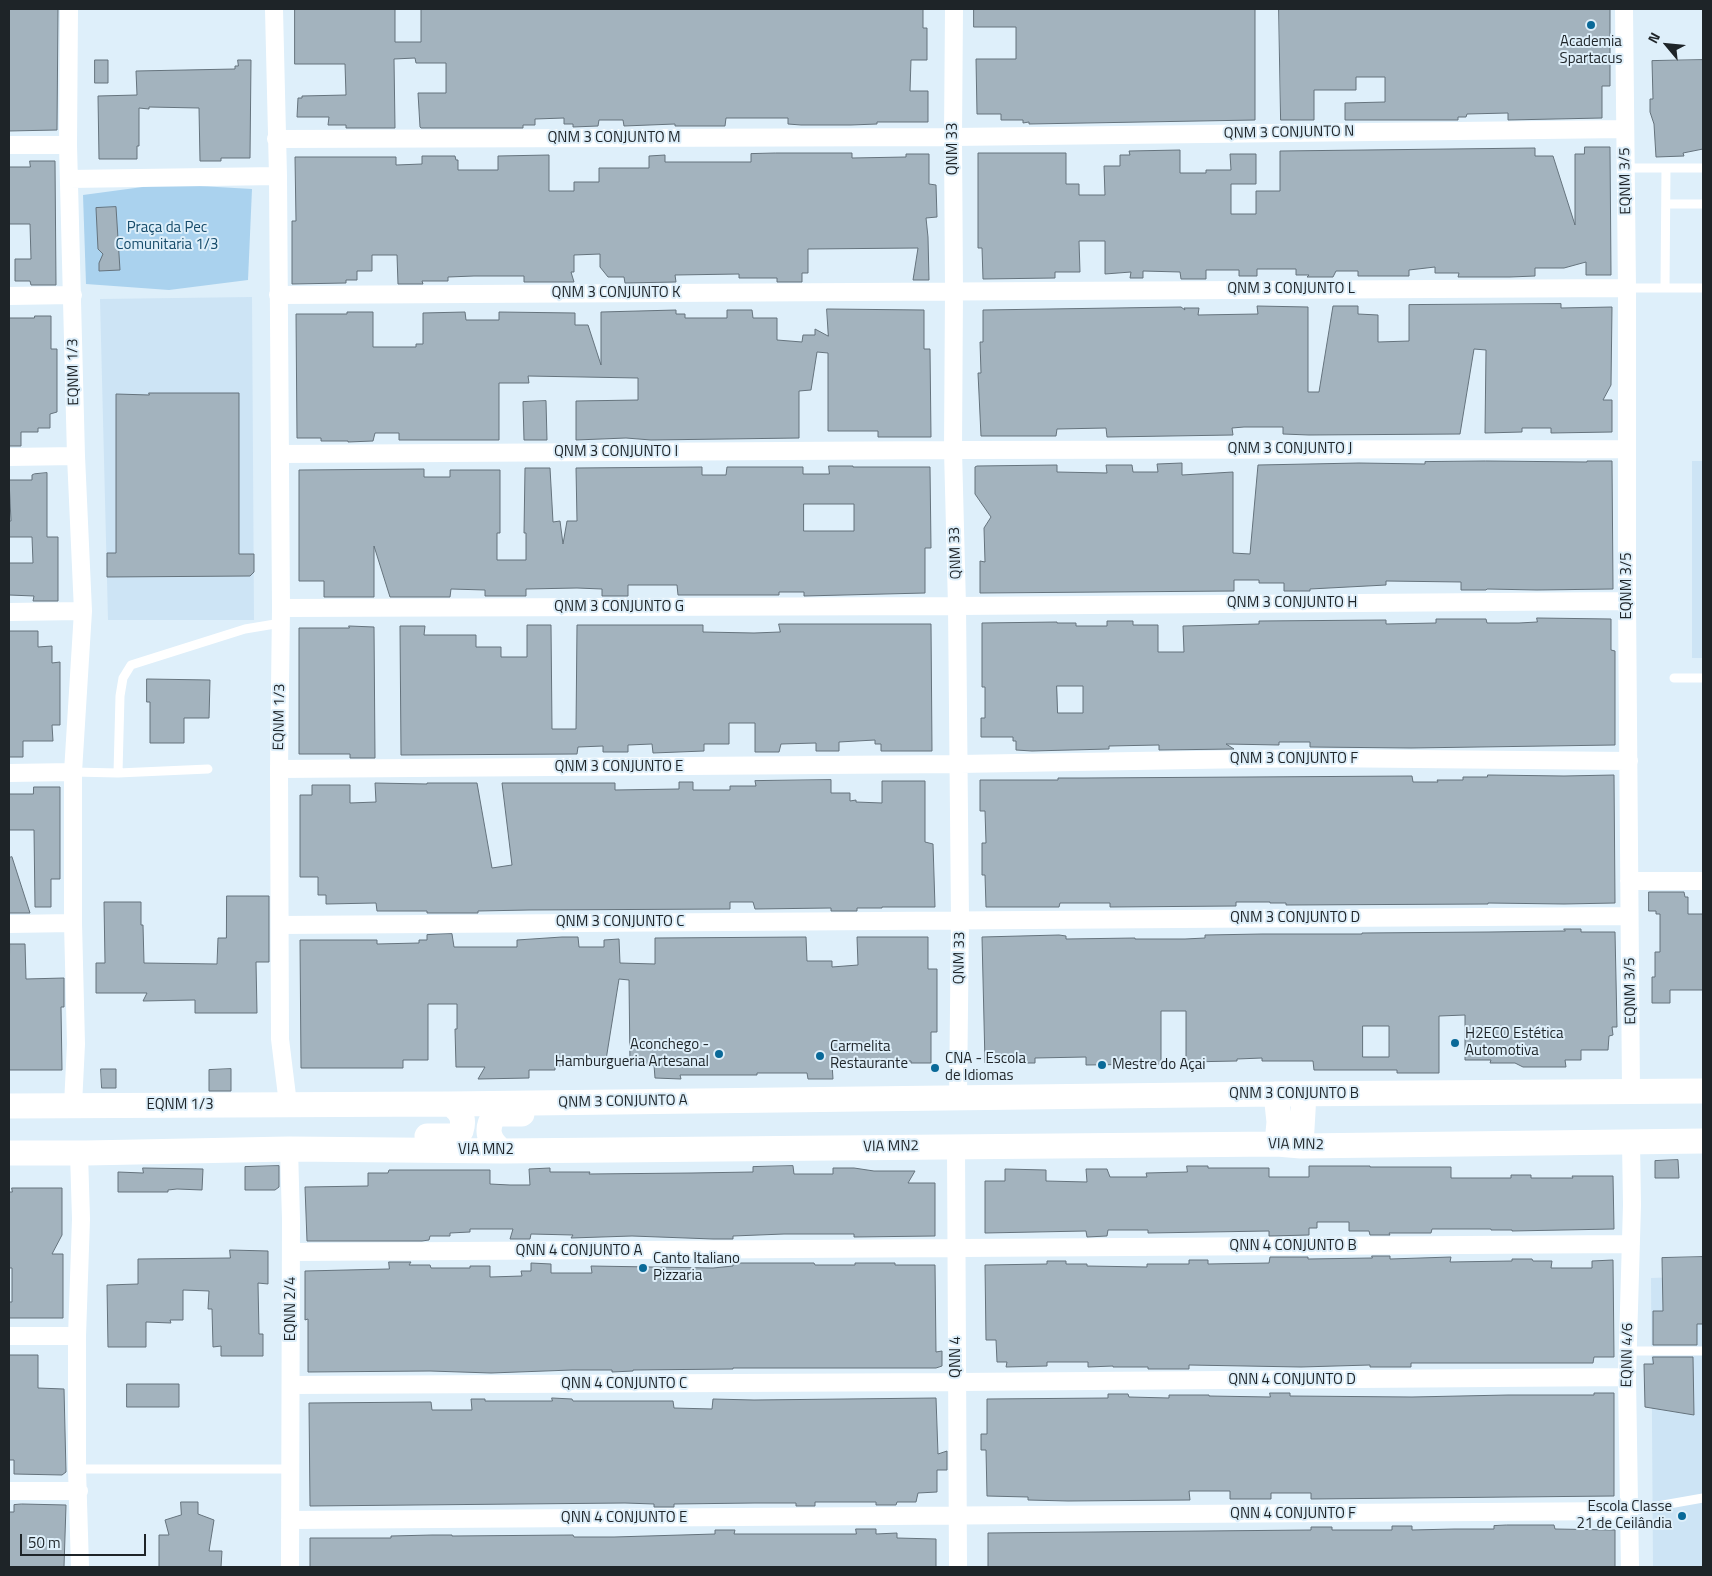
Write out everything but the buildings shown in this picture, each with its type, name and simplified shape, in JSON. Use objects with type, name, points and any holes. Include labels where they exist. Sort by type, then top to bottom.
[{"type":"main road","points":[[1631,1091],[1703,1091]]},
{"type":"main road","name":"QNM 3 CONJUNTO B","points":[[958,1098],[1631,1091]]},
{"type":"main road","points":[[1276,1094],[1279,1122],[1277,1144]]},
{"type":"main road","points":[[1301,1146],[1304,1094]]},
{"type":"main road","name":"QNM 3 CONJUNTO A","points":[[288,1104],[958,1098]]},
{"type":"main road","points":[[502,1150],[489,1138],[490,1124],[495,1114],[624,1113],[676,1101]]},
{"type":"main road","name":"EQNM 1/3","points":[[74,1105],[288,1104]]},
{"type":"main road","points":[[280,1149],[331,1138],[454,1136],[461,1131],[462,1118],[456,1108],[450,1104]]},
{"type":"main road","points":[[9,1106],[74,1105]]},
{"type":"main road","name":"VIA MN2","points":[[9,1153],[280,1149],[502,1150],[1277,1144],[1301,1146],[1703,1141]]},
{"type":"street","name":"EQNM 1/3","points":[[69,9],[68,145],[76,456],[83,611],[74,772],[73,923],[76,1044],[74,1105]]},
{"type":"street","name":"EQNM 1/3","points":[[274,9],[278,176],[281,615],[279,769],[280,1039],[288,1104]]},
{"type":"street","name":"QNM 33","points":[[954,9],[952,137],[954,291],[953,450],[957,606],[960,920],[958,1098]]},
{"type":"street","name":"EQNM 3/5","points":[[1624,9],[1631,1091]]},
{"type":"street","name":"QNM 3 CONJUNTO N","points":[[952,137],[1626,129]]},
{"type":"street","name":"QNM 3 CONJUNTO M","points":[[276,139],[952,137]]},
{"type":"street","points":[[9,145],[68,145]]},
{"type":"street","points":[[69,180],[278,176]]},
{"type":"street","name":"QNM 3 CONJUNTO L","points":[[954,291],[1627,288]]},
{"type":"street","name":"QNM 3 CONJUNTO K","points":[[278,295],[954,291]]},
{"type":"street","points":[[9,296],[72,295]]},
{"type":"street","name":"QNM 3 CONJUNTO J","points":[[953,450],[1627,449]]},
{"type":"street","name":"QNM 3 CONJUNTO I","points":[[280,454],[953,450]]},
{"type":"street","points":[[9,457],[76,456]]},
{"type":"street","name":"QNM 3 CONJUNTO H","points":[[957,606],[1627,601]]},
{"type":"street","name":"QNM 3 CONJUNTO G","points":[[281,615],[957,606]]},
{"type":"street","points":[[9,612],[83,611]]},
{"type":"street","name":"QNM 3 CONJUNTO F","points":[[959,764],[1310,758],[1630,761]]},
{"type":"street","name":"QNM 3 CONJUNTO E","points":[[279,769],[959,764]]},
{"type":"street","points":[[9,773],[74,772]]},
{"type":"street","points":[[1629,881],[1703,881]]},
{"type":"street","name":"QNM 3 CONJUNTO D","points":[[960,920],[1629,916]]},
{"type":"street","name":"QNM 3 CONJUNTO C","points":[[280,925],[960,920]]},
{"type":"street","points":[[9,924],[73,923]]},
{"type":"street","name":"EQNN 4/6","points":[[1630,1567],[1627,1377],[1632,1205],[1631,1142]]},
{"type":"street","name":"QNN 4","points":[[956,1146],[958,1567]]},
{"type":"street","name":"EQNN 2/4","points":[[280,1149],[292,1252],[290,1567]]},
{"type":"street","points":[[79,1153],[81,1219],[77,1336],[77,1469],[80,1567]]},
{"type":"street","name":"QNN 4 CONJUNTO B","points":[[956,1249],[1631,1244]]},
{"type":"street","name":"QNN 4 CONJUNTO A","points":[[292,1252],[956,1249]]},
{"type":"street","points":[[9,1336],[77,1336]]},
{"type":"street","name":"QNN 4 CONJUNTO D","points":[[957,1382],[1627,1377]]},
{"type":"street","name":"QNN 4 CONJUNTO C","points":[[291,1386],[957,1382]]},
{"type":"street","points":[[9,1491],[79,1491]]},
{"type":"street","name":"QNN 4 CONJUNTO F","points":[[958,1516],[1629,1511]]},
{"type":"street","name":"QNN 4 CONJUNTO E","points":[[290,1520],[958,1516]]},
{"type":"lane","points":[[1626,168],[1703,168]]},
{"type":"lane","points":[[1665,288],[1666,168]]},
{"type":"lane","points":[[1666,204],[1703,204]]},
{"type":"lane","points":[[1627,288],[1703,288]]},
{"type":"lane","points":[[118,773],[120,696],[123,678],[131,664],[245,629],[281,615]]},
{"type":"lane","points":[[1674,678],[1703,678]]},
{"type":"lane","points":[[74,772],[118,773],[208,769]]},
{"type":"lane","points":[[1628,1351],[1703,1350]]},
{"type":"lane","points":[[77,1469],[290,1469]]},
{"type":"lane","points":[[1629,1511],[1703,1498]]},
{"type":"shaded area","points":[[252,297],[254,620],[108,620],[100,299]]},
{"type":"shaded area","points":[[1692,461],[1703,461],[1703,658],[1692,658]]},
{"type":"shaded area","points":[[1703,1276],[1703,1567],[1653,1567],[1651,1278]]},
{"type":"green space","name":"Praça da Pec Comunitaria 1/3","points":[[165,184],[252,189],[248,280],[169,290],[86,284],[83,195]]},
{"type":"place","name":"Academia Spartacus","points":[[1591,25]]},
{"type":"place","name":"H2ECO Estética Automotiva","points":[[1455,1043]]},
{"type":"place","name":"Aconchego - Hamburgueria Artesanal","points":[[719,1054]]},
{"type":"place","name":"Carmelita Restaurante","points":[[820,1056]]},
{"type":"place","name":"Mestre do Açai","points":[[1102,1065]]},
{"type":"place","name":"CNA - Escola de Idiomas","points":[[935,1068]]},
{"type":"place","name":"Canto Italiano Pizzaria","points":[[643,1268]]},
{"type":"place","name":"Escola Classe 21 de Ceilândia","points":[[1682,1516]]}]
